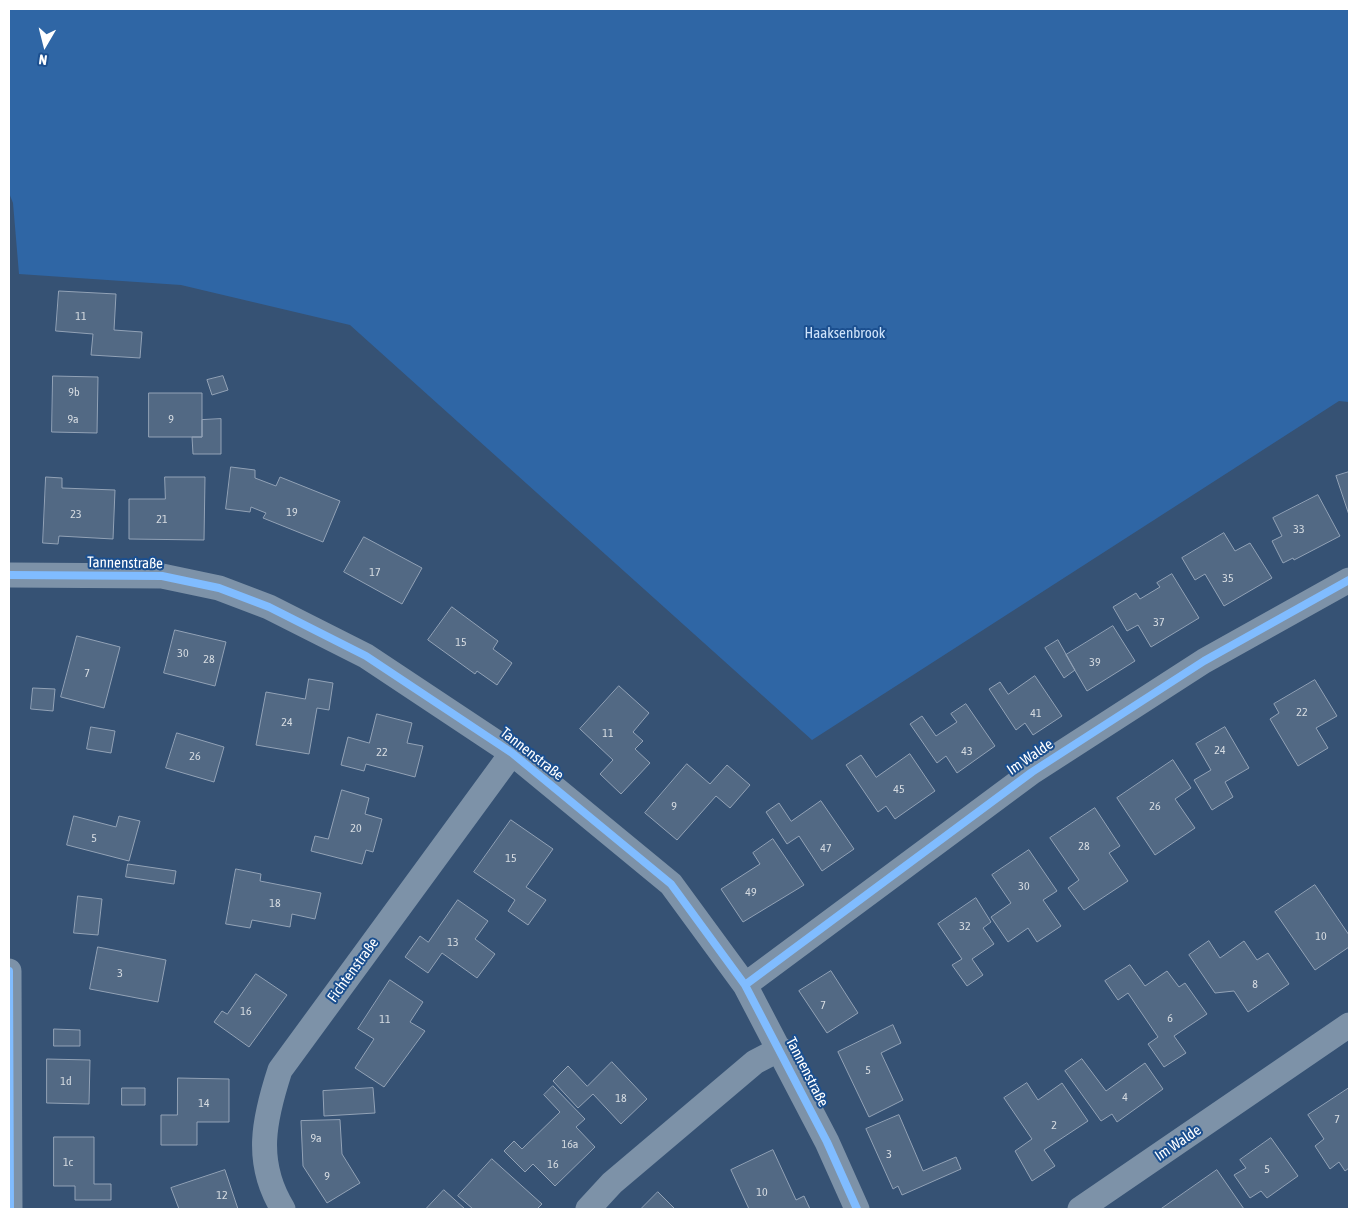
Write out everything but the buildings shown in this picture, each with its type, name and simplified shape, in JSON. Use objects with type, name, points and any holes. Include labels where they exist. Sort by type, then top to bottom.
[{"type":"street","name":"Tannenstraße","points":[[9,575],[162,576],[219,588],[269,606],[366,656],[512,753],[671,884],[745,985],[828,1142],[857,1209]]},
{"type":"street","name":"Im Walde","points":[[745,985],[1032,772],[1204,661],[1349,580]]},
{"type":"street","name":"Fichtenstraße","points":[[283,1209],[273,1192],[264,1150],[266,1113],[280,1070],[512,753]]},
{"type":"street","points":[[9,972],[10,1209]]},
{"type":"street","name":"Im Walde","points":[[1080,1209],[1349,1025]]},
{"type":"street","name":"Tannenstraße","points":[[588,1209],[612,1183],[755,1062],[780,1049]]},
{"type":"green space","name":"Haaksenbrook","points":[[9,9],[1349,9],[1349,402],[1339,401],[812,740],[350,325],[181,285],[19,274],[13,203],[9,193]]},
{"type":"cycle path","points":[[9,575],[162,576],[219,588],[269,607],[366,656],[512,753],[671,884],[745,985],[827,1142],[857,1209]]},
{"type":"cycle path","points":[[745,985],[1032,772],[1204,661],[1349,580]]},
{"type":"cycle path","points":[[9,971],[10,1209]]}]
